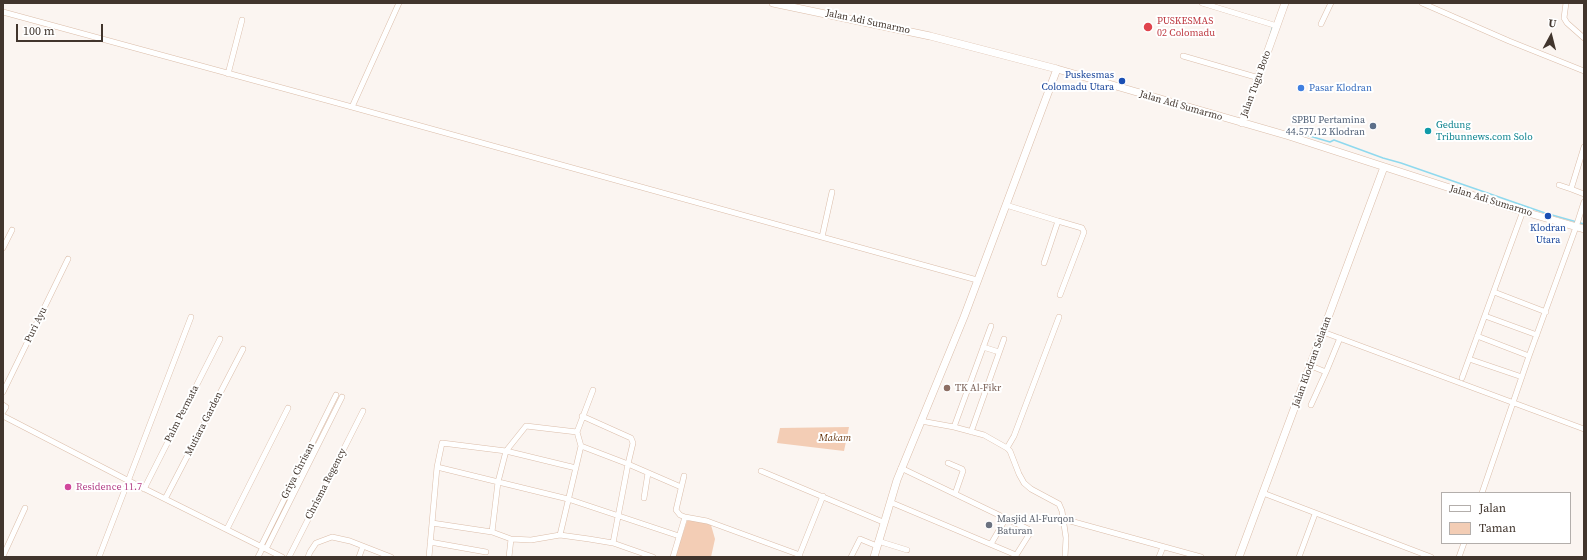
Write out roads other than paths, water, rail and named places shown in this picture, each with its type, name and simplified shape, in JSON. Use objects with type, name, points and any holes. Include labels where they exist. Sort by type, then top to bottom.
[{"type":"main road","name":"Jalan Adi Sumarmo","points":[[773,3],[930,36],[1057,69],[1303,141],[1523,212],[1579,225]]},
{"type":"main road","name":"Jalan Tugu Boto","points":[[1242,124],[1272,40],[1274,25],[1285,3]]},
{"type":"main road","points":[[874,557],[883,522],[901,468],[942,373],[1057,69]]},
{"type":"main road","name":"Jalan Klodran Selatan","points":[[1239,557],[1264,494],[1384,167]]},
{"type":"street","points":[[352,107],[399,3]]},
{"type":"street","points":[[1202,3],[1274,25]]},
{"type":"street","points":[[1321,24],[1330,3]]},
{"type":"street","points":[[1422,3],[1428,4],[1584,71]]},
{"type":"street","points":[[1566,3],[1564,18],[1567,23],[1584,38]]},
{"type":"street","points":[[3,12],[977,280]]},
{"type":"street","points":[[228,74],[242,20]]},
{"type":"street","points":[[1183,56],[1259,78]]},
{"type":"street","points":[[1571,189],[1584,147]]},
{"type":"street","points":[[1559,185],[1584,194]]},
{"type":"street","points":[[822,237],[832,192]]},
{"type":"street","points":[[1482,492],[1529,356],[1579,225],[1584,202]]},
{"type":"street","points":[[1006,205],[1082,228],[1084,232],[1060,295]]},
{"type":"street","points":[[1462,378],[1523,212]]},
{"type":"street","points":[[1044,263],[1058,221]]},
{"type":"street","points":[[3,248],[12,230]]},
{"type":"street","name":"Puri Ayu","points":[[3,392],[68,259]]},
{"type":"street","points":[[1494,292],[1546,312]]},
{"type":"street","points":[[1485,316],[1537,335]]},
{"type":"street","points":[[99,557],[191,317]]},
{"type":"street","points":[[1007,448],[1014,436],[1059,317]]},
{"type":"street","points":[[954,427],[991,326]]},
{"type":"street","points":[[1323,332],[1584,429]]},
{"type":"street","points":[[1477,336],[1529,356]]},
{"type":"street","points":[[1311,405],[1340,338]]},
{"type":"street","name":"Palm Permata","points":[[144,489],[220,339]]},
{"type":"street","points":[[971,432],[1004,339]]},
{"type":"street","points":[[983,347],[999,352]]},
{"type":"street","name":"Mutiara Garden","points":[[165,499],[243,349]]},
{"type":"street","points":[[1469,359],[1522,378]]},
{"type":"street","points":[[1311,366],[1326,372]]},
{"type":"street","points":[[560,535],[582,446],[577,432],[592,390]]},
{"type":"street","name":"Griya Chrisan","points":[[263,547],[336,395]]},
{"type":"street","points":[[258,557],[342,397]]},
{"type":"street","points":[[3,405],[6,407],[3,412]]},
{"type":"street","points":[[226,529],[288,408]]},
{"type":"street","name":"Chrisma Regency","points":[[289,557],[363,411]]},
{"type":"street","points":[[3,416],[144,489],[282,557]]},
{"type":"street","points":[[582,416],[631,438],[633,443],[620,515],[613,543]]},
{"type":"street","points":[[921,421],[954,427],[990,437],[1007,448],[1010,451],[1024,483],[1031,490],[1059,504],[1066,538],[1065,557]]},
{"type":"street","points":[[492,532],[498,482],[506,451],[526,426],[577,432]]},
{"type":"street","points":[[429,557],[437,467],[442,443],[506,451],[576,468]]},
{"type":"street","points":[[582,446],[681,487]]},
{"type":"street","points":[[948,463],[962,469],[963,471],[955,494]]},
{"type":"street","points":[[437,467],[568,499],[620,515],[679,536]]},
{"type":"street","points":[[890,502],[1016,556],[1030,531],[901,468]]},
{"type":"street","points":[[761,471],[883,522]]},
{"type":"street","points":[[644,498],[648,473]]},
{"type":"street","points":[[684,476],[676,510],[680,515],[707,521],[799,556],[823,496]]},
{"type":"street","points":[[1264,494],[1431,557]]},
{"type":"street","points":[[3,556],[25,508]]},
{"type":"street","points":[[1299,557],[1315,514]]},
{"type":"street","points":[[673,557],[685,517]]},
{"type":"street","points":[[991,544],[1006,518]]},
{"type":"street","points":[[1063,519],[1201,557]]},
{"type":"street","points":[[432,523],[492,532],[511,539],[536,540],[560,535],[613,543],[653,557]]},
{"type":"street","points":[[308,557],[316,543],[328,538],[338,538],[362,546],[379,555],[391,557]]},
{"type":"street","points":[[509,557],[511,539]]},
{"type":"street","points":[[851,557],[861,539],[907,550]]},
{"type":"street","points":[[430,542],[486,552]]},
{"type":"street","points":[[1460,557],[1464,544]]},
{"type":"street","points":[[360,557],[362,546]]},
{"type":"street","points":[[1159,557],[1163,547]]},
{"type":"waterway","points":[[1269,40],[1273,25]]},
{"type":"waterway","points":[[1296,132],[1330,142],[1334,140],[1545,213],[1584,224]]},
{"type":"place","name":"PUSKESMAS 02 Colomadu","points":[[1148,27]]},
{"type":"place","name":"Puskesmas Colomadu Utara","points":[[1122,81]]},
{"type":"place","name":"Pasar Klodran","points":[[1301,88]]},
{"type":"place","name":"SPBU Pertamina 44.577.12 Klodran","points":[[1373,126]]},
{"type":"place","name":"Gedung Tribunnews.com Solo","points":[[1428,131]]},
{"type":"place","name":"Klodran Utara","points":[[1548,216]]},
{"type":"place","name":"TK Al-Fikr","points":[[947,388]]},
{"type":"place","name":"Residence 11.7","points":[[68,487]]},
{"type":"place","name":"Masjid Al-Furqon Baturan","points":[[989,525]]},
{"type":"park label","name":"Makam","points":[[835,438]]}]
